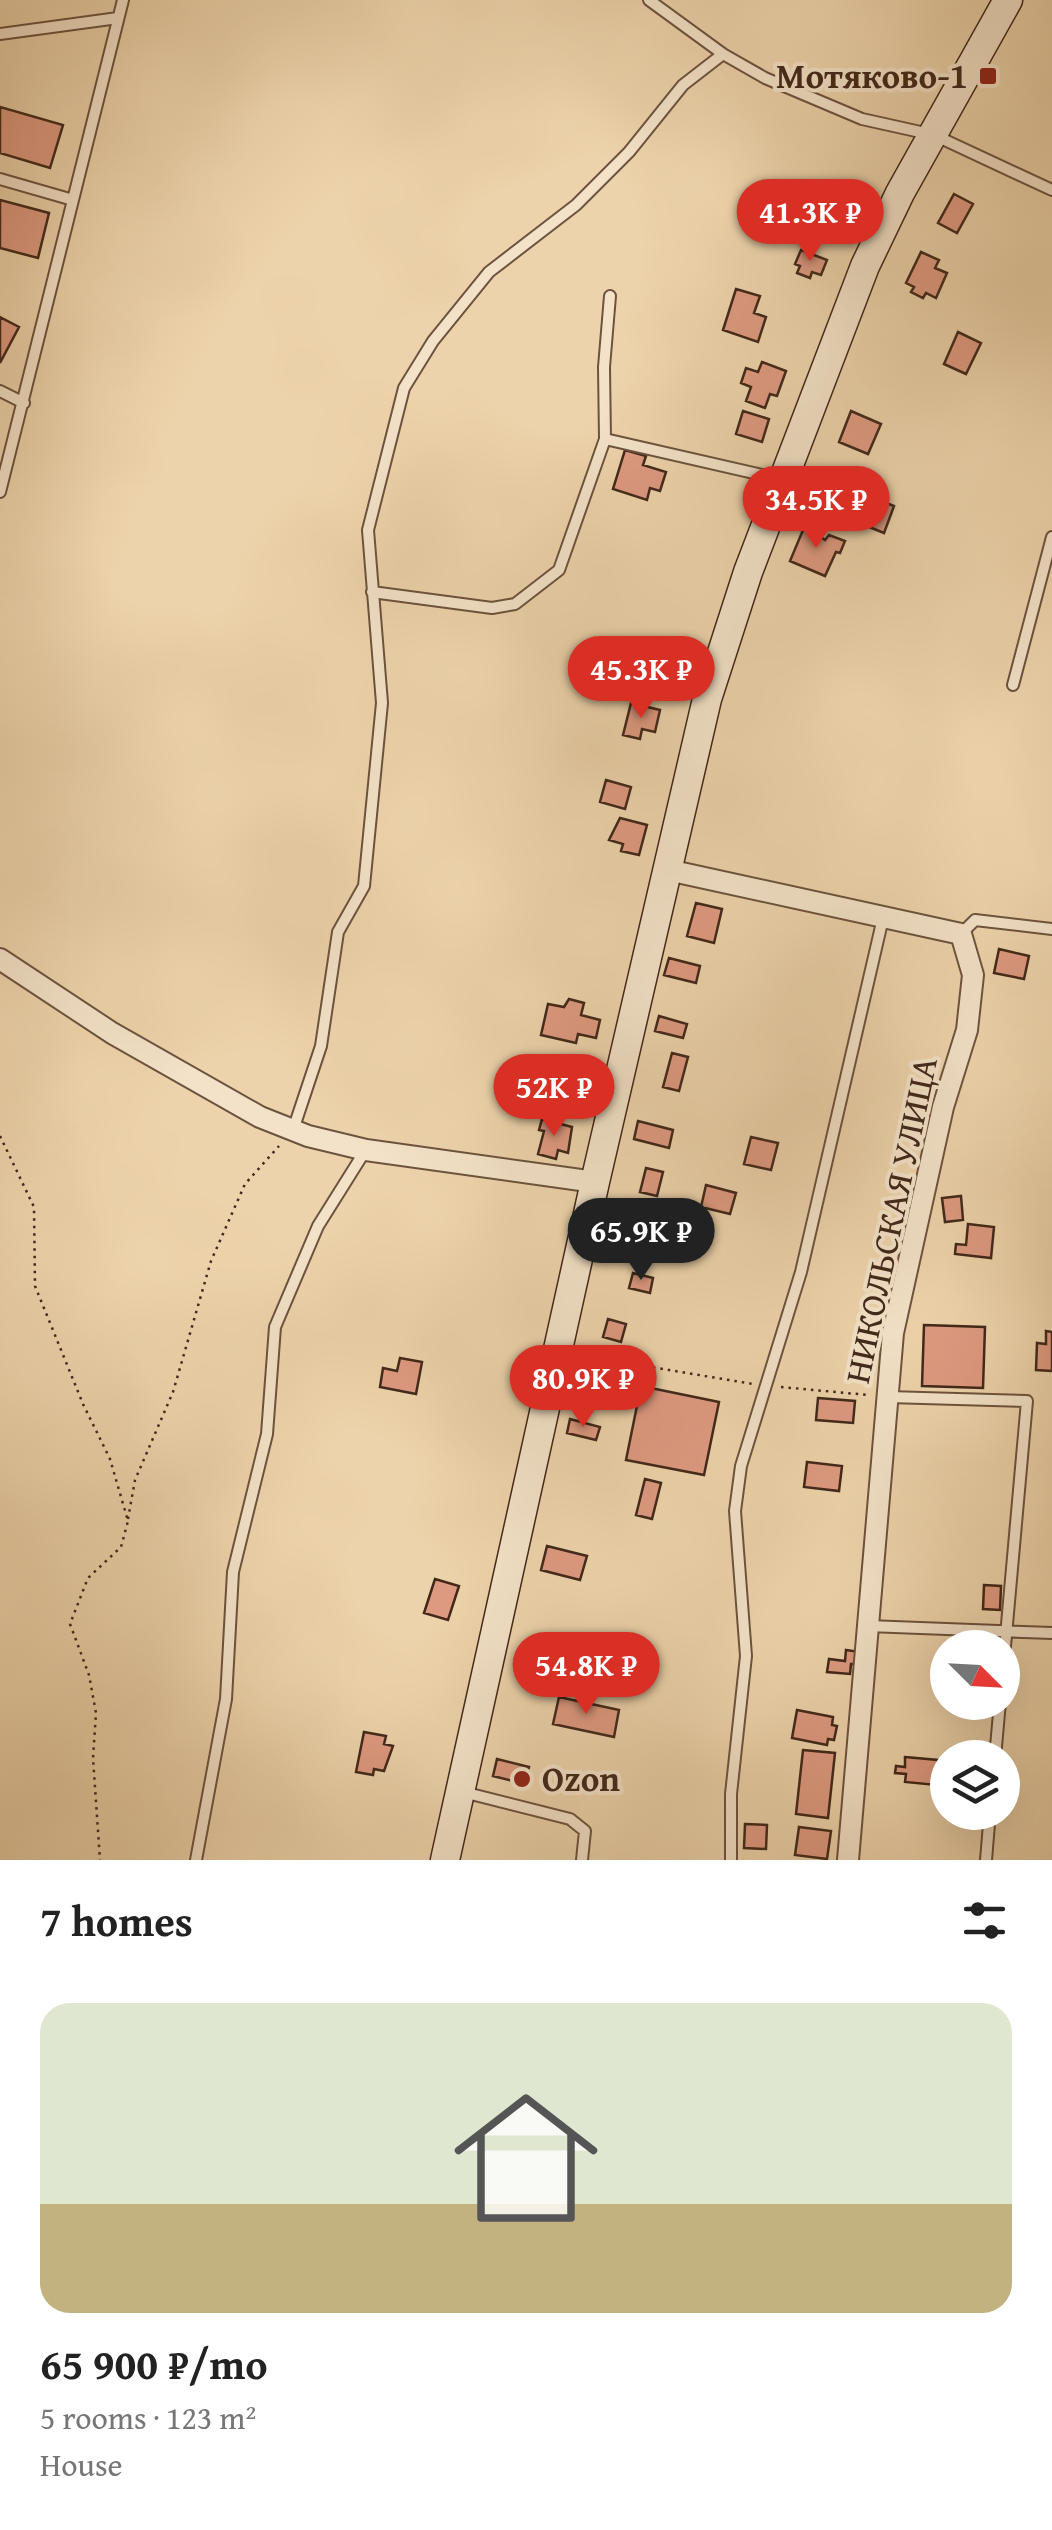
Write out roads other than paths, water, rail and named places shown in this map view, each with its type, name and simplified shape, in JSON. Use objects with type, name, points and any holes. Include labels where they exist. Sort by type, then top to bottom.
[{"type":"main road","points":[[445,1860],[707,699],[782,480],[865,266],[900,193],[1008,0]]},
{"type":"street","points":[[668,870],[960,934]]},
{"type":"street","name":"НИКОЛЬСКАЯ УЛИЦА","points":[[848,1860],[893,1333],[938,1126],[967,1030],[973,976],[960,934]]},
{"type":"street","points":[[0,960],[112,1033],[260,1117],[293,1130],[366,1150],[595,1182]]},
{"type":"lane","points":[[0,492],[123,0]]},
{"type":"lane","points":[[649,0],[723,54],[766,78],[862,120],[934,135],[1052,190]]},
{"type":"lane","points":[[0,34],[118,18]]},
{"type":"lane","points":[[293,1130],[321,1046],[338,932],[364,886],[382,703],[368,530],[404,388],[432,341],[489,272],[576,205],[629,152],[684,85],[723,54]]},
{"type":"lane","points":[[0,180],[74,200]]},
{"type":"lane","points":[[372,592],[492,608],[515,604],[536,592],[559,570],[605,439],[604,367],[610,296]]},
{"type":"lane","points":[[0,390],[24,402]]},
{"type":"lane","points":[[605,439],[782,480]]},
{"type":"lane","points":[[1013,686],[1052,537]]},
{"type":"lane","points":[[731,1860],[731,1794],[746,1656],[735,1511],[741,1466],[801,1272],[883,918]]},
{"type":"lane","points":[[960,934],[975,920],[1052,929]]},
{"type":"lane","points":[[196,1860],[226,1700],[232,1572],[267,1434],[276,1328],[318,1226],[366,1150]]},
{"type":"lane","points":[[271,1380],[286,1384]]},
{"type":"lane","points":[[886,1397],[1027,1402],[1007,1630]]},
{"type":"lane","points":[[867,1626],[979,1630]]},
{"type":"lane","points":[[1020,1631],[1052,1632]]},
{"type":"lane","points":[[460,1791],[570,1819],[585,1831],[582,1860]]},
{"type":"lane","points":[[986,1860],[988,1830]]},
{"type":"place","name":"Мотяково-1","points":[[988,76]]},
{"type":"place","name":"Ozon","points":[[522,1779]]}]
